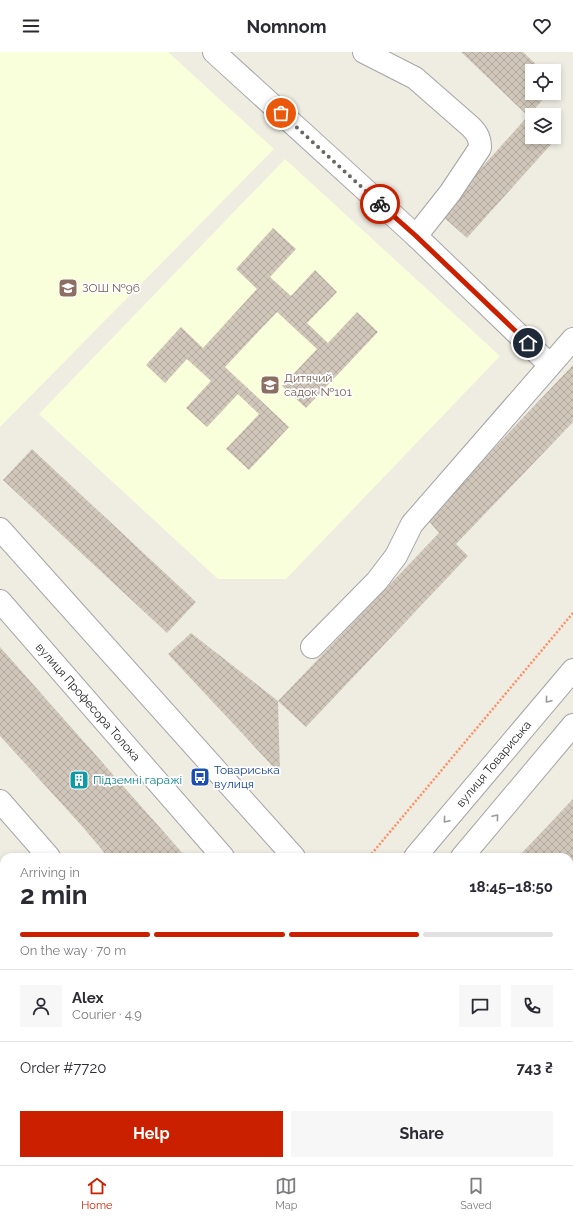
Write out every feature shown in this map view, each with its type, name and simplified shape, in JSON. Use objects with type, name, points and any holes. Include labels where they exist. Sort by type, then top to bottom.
[{"type":"street","points":[[214,52],[416,236],[550,365]]},
{"type":"street","points":[[364,52],[415,78],[472,127],[478,134],[480,141],[480,148],[450,193],[416,236]]},
{"type":"street","points":[[312,647],[377,581],[396,556],[412,524],[573,339]]},
{"type":"street","points":[[0,529],[290,853]]},
{"type":"street","name":"вулиця Професора Толока","points":[[0,601],[220,853]]},
{"type":"street","name":"вулиця Товариська","points":[[418,853],[573,670]]},
{"type":"street","points":[[465,853],[573,725]]},
{"type":"street","points":[[0,801],[46,853]]},
{"type":"path","points":[[372,853],[573,613]]},
{"type":"shaded area","name":"ЗОШ №96","points":[[0,52],[168,52],[274,149],[0,427]]},
{"type":"shaded area","name":"Дитячий садок №101","points":[[285,159],[500,356],[286,579],[218,579],[39,414]]},
{"type":"building","points":[[461,52],[523,52],[536,64],[525,64],[525,100],[543,100],[535,108],[525,108],[525,113]]},
{"type":"building","points":[[525,119],[525,144],[551,144],[467,238],[440,214]]},
{"type":"building","points":[[273,228],[296,249],[270,277],[291,296],[315,270],[337,292],[307,323],[328,343],[357,312],[378,332],[306,408],[282,386],[317,349],[277,312],[225,367],[289,427],[249,470],[226,449],[259,414],[238,394],[207,427],[186,408],[211,381],[187,359],[165,383],[146,365],[181,327],[203,348],[257,289],[236,269]]},
{"type":"building","points":[[573,365],[573,422],[456,544],[468,556],[306,727],[278,701],[439,533],[427,519]]},
{"type":"building","points":[[32,449],[196,602],[167,633],[3,480]]},
{"type":"building","points":[[191,633],[278,701],[280,774],[168,654]]},
{"type":"building","name":"Підземні гаражі","points":[[0,647],[182,853],[105,853],[0,736]]},
{"type":"building","points":[[573,799],[573,853],[522,853]]},
{"type":"way so far","points":[[281,113],[380,204]]},
{"type":"place","name":"ЗОШ №96","points":[[68,288]]},
{"type":"place","name":"Дитячий садок №101","points":[[270,385]]},
{"type":"place","name":"Товариська вулиця","points":[[200,777]]},
{"type":"place","name":"Підземні гаражі","points":[[79,780]]},
{"type":"route","points":[[380,204],[416,236],[528,343]]}]
